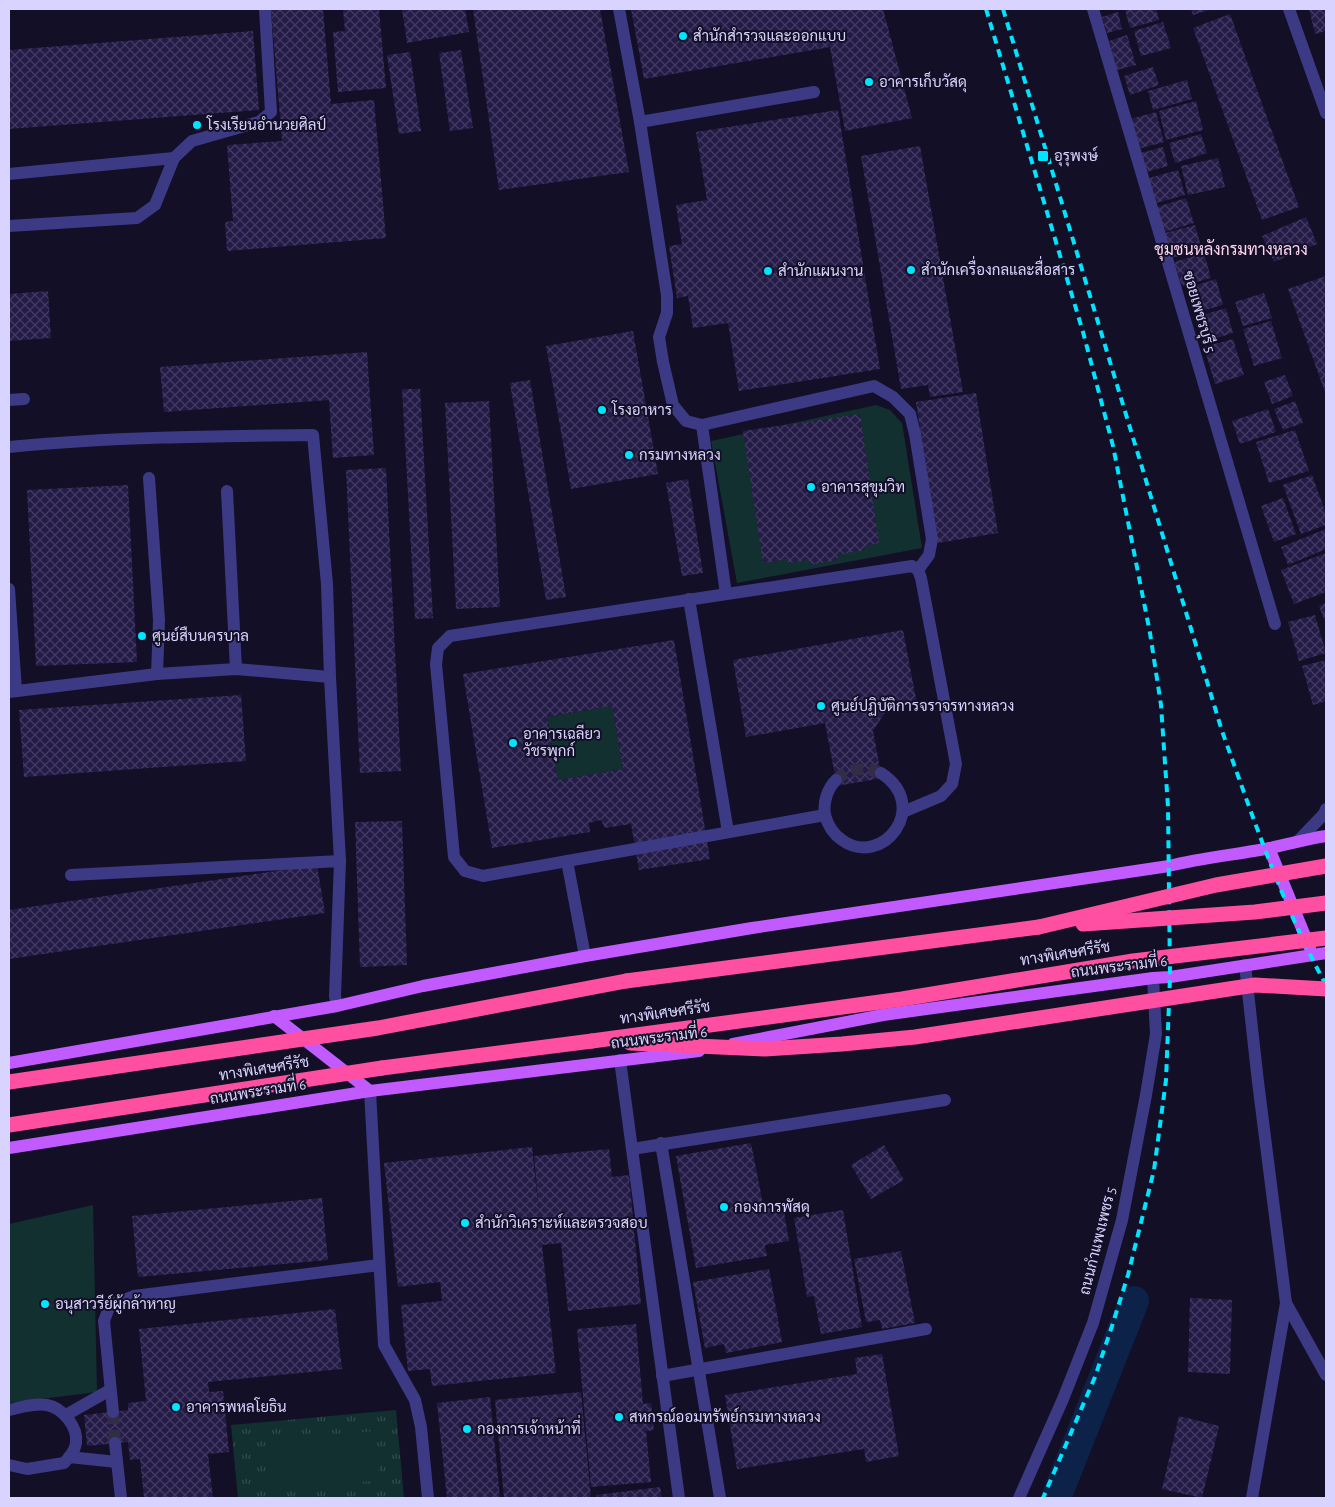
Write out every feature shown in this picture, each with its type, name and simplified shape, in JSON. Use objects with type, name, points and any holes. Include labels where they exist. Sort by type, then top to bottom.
[{"type":"highway","points":[[1039,927],[1216,885],[1326,866]]},
{"type":"highway","name":"ทางพิเศษศรีรัช","points":[[9,1082],[378,1028],[626,981],[1039,927],[1254,912],[1326,903]]},
{"type":"highway","name":"ทางพิเศษศรีรัช","points":[[9,1125],[382,1068],[902,999],[1133,961],[1326,938]]},
{"type":"highway","points":[[592,1041],[765,1049],[842,1044],[914,1037],[1255,985],[1326,989]]},
{"type":"main road","points":[[9,1063],[337,1006],[423,986],[585,956],[752,928],[1169,866],[1326,836]]},
{"type":"main road","points":[[1269,848],[1313,955]]},
{"type":"main road","name":"ถนนพระรามที่ 6","points":[[9,1149],[370,1091],[695,1052],[883,1015],[1170,977],[1326,953]]},
{"type":"main road","points":[[274,1016],[370,1091]]},
{"type":"street","points":[[9,226],[137,218],[155,205],[174,158],[192,141],[259,122],[271,112],[265,9]]},
{"type":"street","points":[[619,9],[640,122],[667,295],[667,313],[659,337],[673,405],[686,421],[702,425],[874,386],[893,397],[910,414],[932,539],[929,555],[918,570]]},
{"type":"street","name":"ซอยเพชรบุรี 5","points":[[1093,9],[1275,624]]},
{"type":"street","points":[[1289,9],[1326,113]]},
{"type":"street","points":[[640,122],[814,92]]},
{"type":"street","points":[[9,174],[174,158]]},
{"type":"street","points":[[9,400],[24,399]]},
{"type":"street","points":[[702,425],[726,594]]},
{"type":"street","points":[[9,447],[144,437],[313,434],[327,584],[340,861],[335,996],[337,1006]]},
{"type":"street","points":[[149,478],[159,620],[157,674]]},
{"type":"street","points":[[227,492],[236,669]]},
{"type":"street","points":[[825,815],[483,876],[465,871],[454,857],[436,664],[438,648],[450,636],[912,566],[918,570],[923,587],[956,764],[952,784],[941,796],[903,812]]},
{"type":"street","points":[[9,589],[12,691],[157,674],[236,669],[330,677]]},
{"type":"street","points":[[689,599],[728,832]]},
{"type":"street","points":[[836,780],[826,796],[824,809],[827,822],[834,834],[845,842],[858,846],[872,846],[883,842],[893,834],[900,824],[903,812],[902,799],[898,788],[881,772]]},
{"type":"street","points":[[1299,840],[1324,814],[1326,809]]},
{"type":"street","points":[[71,875],[340,861]]},
{"type":"street","points":[[567,861],[585,956]]},
{"type":"street","points":[[1245,964],[1286,1303],[1252,1498]]},
{"type":"street","name":"ถนนกำแพงเพชร 5","points":[[1019,1498],[1063,1399],[1093,1323],[1122,1220],[1156,1034],[1153,978]]},
{"type":"street","points":[[620,1060],[679,1498]]},
{"type":"street","points":[[370,1091],[384,1345],[415,1400],[428,1498]]},
{"type":"street","points":[[632,1149],[945,1100]]},
{"type":"street","points":[[662,1143],[720,1498]]},
{"type":"street","points":[[113,1412],[104,1321],[110,1305],[134,1296],[379,1265]]},
{"type":"street","points":[[1286,1303],[1326,1375]]},
{"type":"street","points":[[662,1376],[926,1329]]},
{"type":"street","points":[[66,1415],[110,1390]]},
{"type":"street","points":[[9,1410],[31,1404],[50,1405],[66,1415],[75,1429],[76,1443],[64,1463],[27,1469],[9,1466]]},
{"type":"street","points":[[115,1443],[121,1498]]},
{"type":"street","points":[[69,1457],[117,1462]]},
{"type":"green space","points":[[876,405],[890,410],[902,423],[922,548],[737,583],[711,441]]},
{"type":"green space","points":[[612,706],[623,769],[558,780],[547,717]]},
{"type":"green space","points":[[93,1205],[97,1392],[9,1403],[9,1224]]},
{"type":"green space","points":[[396,1410],[404,1498],[238,1498],[231,1425]]},
{"type":"green space","points":[[374,1431],[380,1480],[271,1492],[266,1444]]},
{"type":"building","points":[[271,9],[323,9],[331,104],[374,100],[386,238],[227,251],[225,222],[233,221],[227,145],[282,141]]},
{"type":"building","points":[[343,9],[379,9],[386,88],[338,92],[333,32],[345,31]]},
{"type":"building","points":[[402,9],[465,9],[469,32],[407,43]]},
{"type":"building","points":[[473,9],[600,9],[629,172],[499,190]]},
{"type":"building","points":[[631,9],[883,9],[912,118],[845,131],[830,47],[644,79]]},
{"type":"building","points":[[1156,9],[1159,20],[1130,28],[1125,10]]},
{"type":"building","points":[[1191,9],[1213,9],[1193,15]]},
{"type":"building","points":[[1309,9],[1326,9],[1326,31],[1315,34]]},
{"type":"building","points":[[1118,12],[1122,29],[1107,33],[1102,17]]},
{"type":"building","points":[[1230,14],[1299,207],[1262,220],[1193,28]]},
{"type":"building","points":[[1163,22],[1171,48],[1141,56],[1134,31]]},
{"type":"building","points":[[253,31],[259,110],[9,129],[9,50]]},
{"type":"building","points":[[1127,35],[1136,65],[1117,70],[1109,41]]},
{"type":"building","points":[[461,50],[473,128],[450,131],[439,53]]},
{"type":"building","points":[[410,52],[421,131],[399,134],[387,55]]},
{"type":"building","points":[[1153,67],[1159,85],[1130,95],[1124,76]]},
{"type":"building","points":[[1187,80],[1192,99],[1153,110],[1148,91]]},
{"type":"building","points":[[1196,101],[1203,130],[1166,140],[1159,111]]},
{"type":"building","name":"สำนักแผนงาน","points":[[838,110],[880,369],[739,391],[728,323],[693,328],[688,296],[677,298],[669,246],[682,244],[676,205],[707,200],[696,132]]},
{"type":"building","points":[[1156,112],[1164,142],[1138,149],[1130,119]]},
{"type":"building","points":[[1201,134],[1207,153],[1175,163],[1169,143]]},
{"type":"building","name":"สำนักเครื่องกลและสื่อสาร","points":[[920,146],[963,392],[930,397],[928,385],[901,389],[861,156]]},
{"type":"building","points":[[1163,147],[1168,166],[1146,172],[1141,153]]},
{"type":"building","points":[[1218,158],[1225,187],[1188,195],[1181,166]]},
{"type":"building","points":[[1178,170],[1185,195],[1156,203],[1149,178]]},
{"type":"building","points":[[1186,198],[1194,223],[1164,232],[1157,207]]},
{"type":"building","points":[[1306,217],[1317,244],[1274,262],[1262,236]]},
{"type":"building","points":[[1195,225],[1202,250],[1172,258],[1165,233]]},
{"type":"building","points":[[1204,253],[1211,278],[1182,286],[1174,262]]},
{"type":"building","points":[[1326,276],[1326,395],[1288,289]]},
{"type":"building","points":[[1216,279],[1223,305],[1194,313],[1187,288]]},
{"type":"building","points":[[48,291],[51,338],[9,341],[9,294]]},
{"type":"building","points":[[1264,293],[1272,318],[1243,326],[1235,302]]},
{"type":"building","points":[[1226,308],[1233,333],[1204,342],[1196,317]]},
{"type":"building","points":[[1271,321],[1282,358],[1254,366],[1243,329]]},
{"type":"building","name":"โรงอาหาร","points":[[633,331],[658,474],[571,489],[546,346]]},
{"type":"building","points":[[1233,339],[1244,375],[1215,384],[1204,347]]},
{"type":"building","points":[[367,352],[374,455],[333,458],[329,400],[164,412],[160,367]]},
{"type":"building","points":[[1285,375],[1293,396],[1272,404],[1264,382]]},
{"type":"building","points":[[530,380],[566,597],[546,600],[510,383]]},
{"type":"building","points":[[402,389],[420,389],[433,618],[415,619]]},
{"type":"building","points":[[976,393],[998,533],[938,543],[916,402]]},
{"type":"building","points":[[489,401],[500,607],[456,609],[445,403]]},
{"type":"building","points":[[1295,401],[1303,423],[1283,430],[1274,409]]},
{"type":"building","points":[[1268,409],[1276,432],[1240,444],[1232,421]]},
{"type":"building","name":"อาคารสุขุมวิท","points":[[860,414],[879,543],[865,546],[865,550],[838,555],[838,560],[810,565],[809,560],[788,563],[787,559],[763,563],[743,431]]},
{"type":"building","points":[[1295,430],[1309,471],[1269,483],[1256,442]]},
{"type":"building","points":[[386,468],[401,771],[360,773],[346,470]]},
{"type":"building","points":[[1312,475],[1326,514],[1326,525],[1301,534],[1283,485]]},
{"type":"building","points":[[688,479],[703,573],[682,576],[666,483]]},
{"type":"building","points":[[128,485],[137,662],[36,666],[27,490]]},
{"type":"building","points":[[1283,498],[1296,534],[1274,542],[1261,506]]},
{"type":"building","points":[[1326,529],[1326,549],[1288,565],[1281,547]]},
{"type":"building","points":[[1326,553],[1326,592],[1294,604],[1281,570]]},
{"type":"building","points":[[1326,603],[1326,624],[1319,606]]},
{"type":"building","points":[[1315,615],[1326,653],[1299,661],[1288,622]]},
{"type":"building","name":"ศูนย์ปฏิบัติการจราจรทางหลวง","points":[[903,630],[917,704],[887,709],[873,731],[882,778],[837,786],[825,723],[746,737],[733,660]]},
{"type":"building","name":"อาคารเฉลียว วัชรพุกก์","points":[[674,640],[710,859],[639,870],[631,824],[605,828],[601,820],[589,823],[590,832],[492,848],[463,674]],"holes":[[[612,706],[623,769],[558,780],[547,717]]]},
{"type":"building","points":[[1326,660],[1326,701],[1313,705],[1302,666]]},
{"type":"building","points":[[241,695],[246,761],[24,777],[19,710]]},
{"type":"building","points":[[402,821],[407,965],[360,967],[355,822]]},
{"type":"building","points":[[317,865],[325,913],[9,959],[9,910]]},
{"type":"building","name":"กองการพัสดุ","points":[[751,1143],[764,1209],[783,1206],[789,1241],[765,1245],[767,1256],[696,1268],[676,1156]]},
{"type":"building","points":[[884,1145],[904,1180],[871,1199],[851,1165]]},
{"type":"building","name":"สำนักวิเคราะห์และตรวจสอบ","points":[[532,1147],[540,1223],[534,1156],[609,1149],[612,1177],[629,1175],[641,1304],[568,1311],[561,1243],[542,1245],[556,1373],[432,1386],[430,1369],[408,1371],[401,1305],[442,1301],[440,1282],[398,1287],[384,1163]]},
{"type":"building","points":[[322,1198],[328,1260],[138,1277],[132,1216]]},
{"type":"building","name":"กองการพัสดุ","points":[[843,1210],[862,1327],[821,1334],[814,1296],[807,1297],[794,1218]]},
{"type":"building","points":[[901,1251],[915,1323],[882,1329],[880,1320],[866,1322],[854,1259]]},
{"type":"building","points":[[769,1269],[782,1342],[726,1353],[724,1344],[705,1348],[693,1282]]},
{"type":"building","points":[[1190,1298],[1232,1300],[1230,1374],[1188,1372]]},
{"type":"building","name":"อาคารพหลโยธิน","points":[[335,1309],[342,1369],[208,1382],[209,1392],[223,1391],[229,1452],[208,1454],[213,1498],[144,1498],[140,1459],[130,1460],[128,1442],[87,1446],[84,1415],[128,1410],[128,1403],[146,1401],[139,1329]]},
{"type":"building","name":"สหกรณ์ออมทรัพย์กรมทางหลวง","points":[[636,1324],[643,1404],[651,1403],[654,1430],[646,1431],[651,1482],[591,1487],[577,1329]]},
{"type":"building","points":[[882,1354],[899,1456],[866,1462],[864,1449],[737,1469],[725,1395],[857,1374],[855,1358]]},
{"type":"building","points":[[581,1392],[591,1498],[504,1498],[495,1400]]},
{"type":"building","name":"กองการเจ้าหน้าที่","points":[[490,1397],[500,1498],[447,1498],[437,1403]]},
{"type":"building","points":[[1179,1416],[1219,1426],[1202,1498],[1162,1489]]},
{"type":"building","points":[[660,1487],[662,1498],[597,1498],[596,1495]]},
{"type":"waterway","points":[[1056,1498],[1134,1301]]},
{"type":"tunnel","points":[[836,780],[857,769],[881,773]]},
{"type":"tunnel","points":[[113,1412],[115,1443]]},
{"type":"railway","points":[[986,9],[1083,332],[1113,446],[1150,633],[1161,705],[1168,807],[1170,977],[1166,1080],[1154,1170],[1128,1275],[1095,1377],[1043,1498]]},
{"type":"railway","points":[[1003,9],[1222,731],[1282,892],[1310,955],[1326,985]]},
{"type":"place","name":"สำนักสำรวจและออกแบบ","points":[[683,36]]},
{"type":"place","name":"อาคารเก็บวัสดุ","points":[[869,82]]},
{"type":"place","name":"โรงเรียนอำนวยศิลป์","points":[[197,125]]},
{"type":"place","name":"อุรุพงษ์","points":[[1043,156]]},
{"type":"place","name":"สำนักเครื่องกลและสื่อสาร","points":[[911,270]]},
{"type":"place","name":"สำนักแผนงาน","points":[[768,271]]},
{"type":"place","name":"โรงอาหาร","points":[[602,410]]},
{"type":"place","name":"กรมทางหลวง","points":[[629,455]]},
{"type":"place","name":"อาคารสุขุมวิท","points":[[811,487]]},
{"type":"place","name":"ศูนย์สืบนครบาล","points":[[142,636]]},
{"type":"place","name":"ศูนย์ปฏิบัติการจราจรทางหลวง","points":[[821,706]]},
{"type":"place","name":"อาคารเฉลียว วัชรพุกก์","points":[[513,743]]},
{"type":"place","name":"กองการพัสดุ","points":[[724,1207]]},
{"type":"place","name":"สำนักวิเคราะห์และตรวจสอบ","points":[[465,1223]]},
{"type":"place","name":"อนุสาวรีย์ผู้กล้าหาญ","points":[[45,1304]]},
{"type":"place","name":"อาคารพหลโยธิน","points":[[176,1407]]},
{"type":"place","name":"สหกรณ์ออมทรัพย์กรมทางหลวง","points":[[619,1417]]},
{"type":"place","name":"กองการเจ้าหน้าที่","points":[[467,1429]]},
{"type":"district","name":"ชุมชนหลังกรมทางหลวง","points":[[1231,250]]}]
